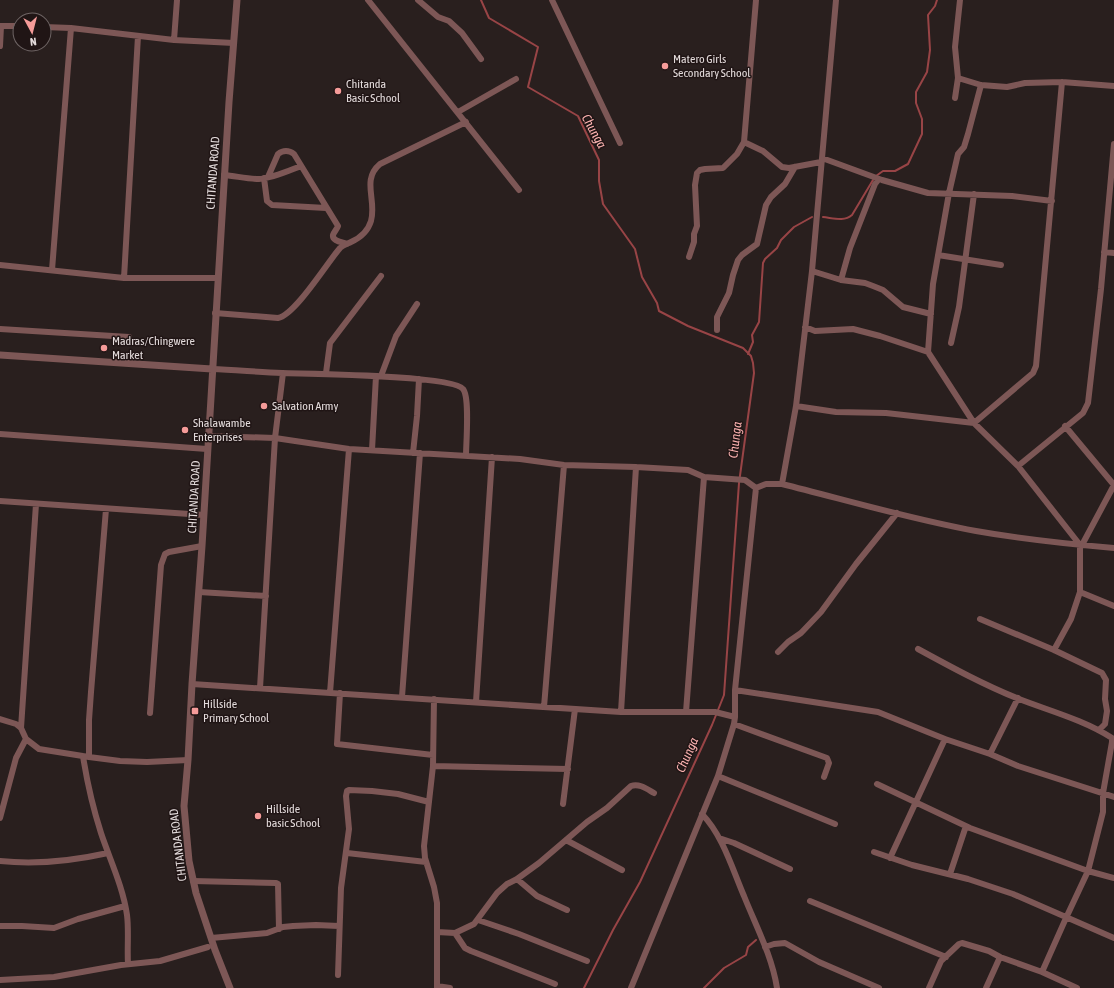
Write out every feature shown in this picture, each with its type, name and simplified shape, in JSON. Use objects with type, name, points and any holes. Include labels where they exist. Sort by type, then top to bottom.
[{"type":"street","points":[[174,40],[178,0]]},
{"type":"street","name":"CHITANDA ROAD","points":[[230,988],[211,938],[193,881],[189,861],[184,806],[204,515],[224,175],[237,0]]},
{"type":"street","points":[[368,0],[519,190]]},
{"type":"street","points":[[418,0],[438,17],[449,21],[462,34],[481,59]]},
{"type":"street","points":[[552,0],[620,143]]},
{"type":"street","points":[[689,257],[697,226],[695,185],[697,173],[700,170],[724,168],[737,154],[744,142],[756,0]]},
{"type":"street","points":[[782,484],[796,406],[812,271],[836,0]]},
{"type":"street","points":[[956,0],[960,3],[955,47],[958,78],[956,98]]},
{"type":"street","points":[[0,46],[1,26],[12,26]]},
{"type":"street","points":[[52,27],[71,28],[174,40],[234,43]]},
{"type":"street","points":[[52,270],[71,28]]},
{"type":"street","points":[[124,278],[138,36]]},
{"type":"street","points":[[958,78],[981,85],[1007,87],[1025,83],[1062,82],[1114,86]]},
{"type":"street","points":[[458,112],[516,79]]},
{"type":"street","points":[[796,406],[836,412],[886,413],[974,423],[1033,373],[1036,366],[1062,82]]},
{"type":"street","points":[[981,85],[970,130],[964,147],[958,154],[948,192],[933,284],[928,352],[974,423],[1018,466],[1081,545]]},
{"type":"street","points":[[215,313],[278,318],[282,318],[287,315],[340,247],[359,238],[366,231],[372,214],[370,182],[374,169],[380,164],[466,122]]},
{"type":"street","points":[[744,142],[763,151],[782,167],[795,167],[822,160],[928,193],[948,192],[1012,196],[1052,201]]},
{"type":"street","points":[[1018,466],[1065,426],[1083,413],[1088,403],[1114,144]]},
{"type":"street","points":[[326,208],[272,205],[267,201],[266,178],[280,152],[290,151],[294,154],[338,226],[333,235],[335,240],[346,244]]},
{"type":"street","points":[[224,175],[266,178],[301,166]]},
{"type":"street","points":[[717,330],[717,317],[729,294],[738,260],[742,255],[757,244],[766,205],[771,197],[785,184],[795,167]]},
{"type":"street","points":[[840,280],[850,248],[875,184],[879,179]]},
{"type":"street","points":[[951,343],[957,318],[966,260],[974,194]]},
{"type":"street","points":[[1104,252],[1114,253]]},
{"type":"street","points":[[938,255],[1001,265]]},
{"type":"street","points":[[0,265],[124,278],[218,278]]},
{"type":"street","points":[[812,271],[840,280],[865,283],[883,290],[903,307],[931,314]]},
{"type":"street","points":[[326,373],[330,343],[381,276]]},
{"type":"street","points":[[372,450],[378,376],[396,336],[417,304]]},
{"type":"street","points":[[805,327],[815,331],[853,329],[880,336],[928,352]]},
{"type":"street","points":[[0,329],[129,337]]},
{"type":"street","points":[[0,355],[212,369],[283,373],[326,373],[440,381],[458,385],[466,394],[466,456]]},
{"type":"street","points":[[260,688],[276,438],[283,373]]},
{"type":"street","points":[[412,452],[417,416],[419,379]]},
{"type":"street","points":[[1054,650],[1071,619],[1080,592],[1081,545],[1114,485],[1065,426]]},
{"type":"street","points":[[0,434],[207,449]]},
{"type":"street","points":[[209,436],[276,438],[349,449],[520,459],[564,465],[688,470],[704,477],[745,480],[756,488]]},
{"type":"street","points":[[330,692],[349,449]]},
{"type":"street","points":[[402,697],[420,453]]},
{"type":"street","points":[[476,702],[492,457]]},
{"type":"street","points":[[544,707],[564,465]]},
{"type":"street","points":[[621,712],[636,467]]},
{"type":"street","points":[[686,712],[704,477]]},
{"type":"street","points":[[756,488],[766,484],[782,484],[976,531],[1114,548]]},
{"type":"street","points":[[631,988],[718,776],[735,720],[735,690],[756,488]]},
{"type":"street","points":[[0,501],[204,515]]},
{"type":"street","points":[[21,728],[36,504]]},
{"type":"street","points":[[106,509],[90,699],[86,777],[95,812],[125,906],[128,927],[128,964]]},
{"type":"street","points":[[778,652],[788,642],[801,633],[821,612],[856,564],[897,513]]},
{"type":"street","points":[[150,713],[161,565],[164,554],[202,546]]},
{"type":"street","points":[[199,592],[266,596]]},
{"type":"street","points":[[1080,592],[1114,606]]},
{"type":"street","points":[[980,619],[1054,650],[1102,673],[1104,675],[1107,718],[1105,724],[1100,730]]},
{"type":"street","points":[[918,649],[968,676],[1018,698],[1100,730],[1112,738],[1104,793],[1103,812],[1088,871],[1042,972]]},
{"type":"street","points":[[192,684],[621,712],[718,713],[827,758],[829,763],[824,777]]},
{"type":"street","points":[[735,690],[878,712],[1018,766],[1114,797]]},
{"type":"street","points":[[340,693],[337,744],[433,755]]},
{"type":"street","points":[[990,754],[1018,698]]},
{"type":"street","points":[[434,699],[433,755],[424,846],[426,862],[437,903],[437,987],[450,988]]},
{"type":"street","points":[[563,804],[575,709]]},
{"type":"street","points":[[0,720],[16,724],[21,728],[26,739],[39,749],[86,757],[147,762],[188,760]]},
{"type":"street","points":[[0,818],[16,758],[26,739]]},
{"type":"street","points":[[890,858],[945,739]]},
{"type":"street","points":[[432,766],[568,769]]},
{"type":"street","points":[[718,776],[835,824]]},
{"type":"street","points":[[437,932],[455,933],[474,924],[487,904],[507,884],[517,879],[539,863],[634,784],[654,793]]},
{"type":"street","points":[[877,784],[966,826],[1088,871],[1114,878]]},
{"type":"street","points":[[338,975],[341,888],[344,863],[347,853],[349,829],[346,796],[349,790],[392,793],[429,802]]},
{"type":"street","points":[[702,814],[710,823],[719,838],[766,947],[777,988]]},
{"type":"street","points":[[950,874],[966,826]]},
{"type":"street","points":[[719,838],[734,843],[790,868]]},
{"type":"street","points":[[566,840],[622,870]]},
{"type":"street","points":[[874,852],[912,865],[950,874],[1013,894],[1114,938]]},
{"type":"street","points":[[0,861],[31,863],[52,862],[108,853]]},
{"type":"street","points":[[347,853],[426,862]]},
{"type":"street","points":[[517,879],[537,896],[567,910]]},
{"type":"street","points":[[193,881],[278,884],[279,929]]},
{"type":"street","points":[[810,901],[946,956]]},
{"type":"street","points":[[0,926],[54,928],[85,916],[125,906]]},
{"type":"street","points":[[478,920],[519,934],[587,961]]},
{"type":"street","points":[[211,938],[267,933],[283,927],[316,925],[340,926]]},
{"type":"street","points":[[455,933],[465,948],[555,984]]},
{"type":"street","points":[[766,947],[774,944],[785,943],[818,962],[879,988]]},
{"type":"street","points":[[929,988],[942,961],[956,946],[962,943],[989,951],[1000,957],[1042,972],[1077,988]]},
{"type":"street","points":[[0,980],[54,977],[128,964],[160,961],[208,947]]},
{"type":"street","points":[[986,988],[1000,957]]},
{"type":"waterway","name":"Chunga","points":[[481,0],[489,18],[538,47],[528,87],[578,116],[599,160],[599,181],[603,204],[635,249],[642,277],[657,303],[659,311],[688,326],[743,348],[751,356],[753,363],[754,373],[739,483],[724,695],[712,725],[640,882],[613,930],[584,988]]},
{"type":"waterway","points":[[876,176],[883,171],[895,171],[908,164],[922,134],[922,119],[916,103],[916,92],[927,72],[930,50],[928,15],[935,6],[937,0]]},
{"type":"waterway","points":[[823,217],[842,219],[852,215],[873,180]]},
{"type":"waterway","points":[[748,354],[753,342],[752,335],[759,322],[763,263],[765,259],[777,248],[781,240],[794,227],[812,217]]},
{"type":"waterway","points":[[704,988],[724,968],[746,955],[748,947],[756,940]]},
{"type":"place","name":"Matero Girls Secondary School","points":[[665,66]]},
{"type":"place","name":"Chitanda Basic School","points":[[338,91]]},
{"type":"place","name":"Madras/Chingwere Market","points":[[104,348]]},
{"type":"place","name":"Salvation Army","points":[[264,406]]},
{"type":"place","name":"Shalawambe Enterprises","points":[[185,430]]},
{"type":"place","name":"Hillside Primary School","points":[[195,711]]},
{"type":"place","name":"Hillside basic School","points":[[258,816]]}]
